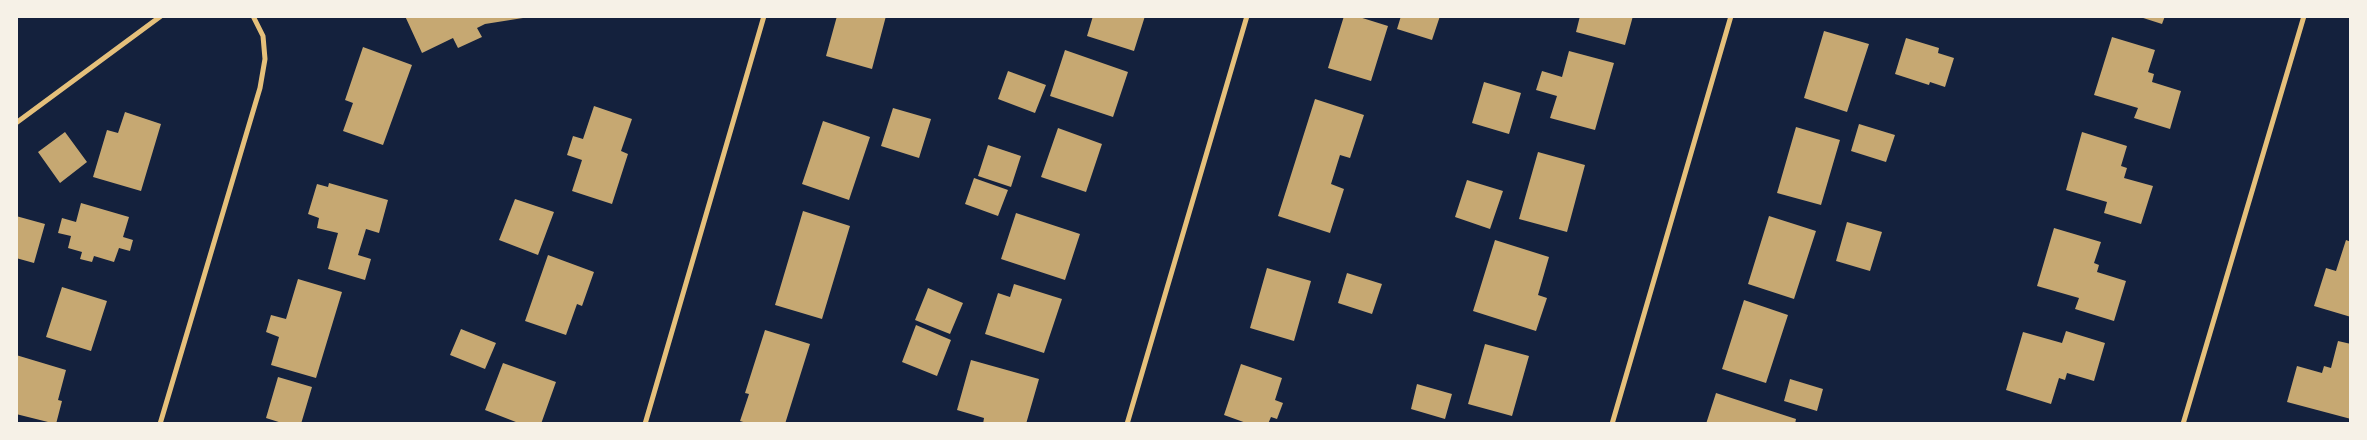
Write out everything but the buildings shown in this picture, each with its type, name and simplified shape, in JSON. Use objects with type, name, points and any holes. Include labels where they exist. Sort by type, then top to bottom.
[{"type":"street","points":[[16,123],[161,16]]},
{"type":"street","points":[[160,424],[260,88],[266,58],[263,36],[253,16]]},
{"type":"street","points":[[645,424],[764,16]]},
{"type":"street","points":[[1127,424],[1247,16]]},
{"type":"street","points":[[1612,424],[1731,16]]},
{"type":"street","points":[[2183,424],[2304,16]]}]
